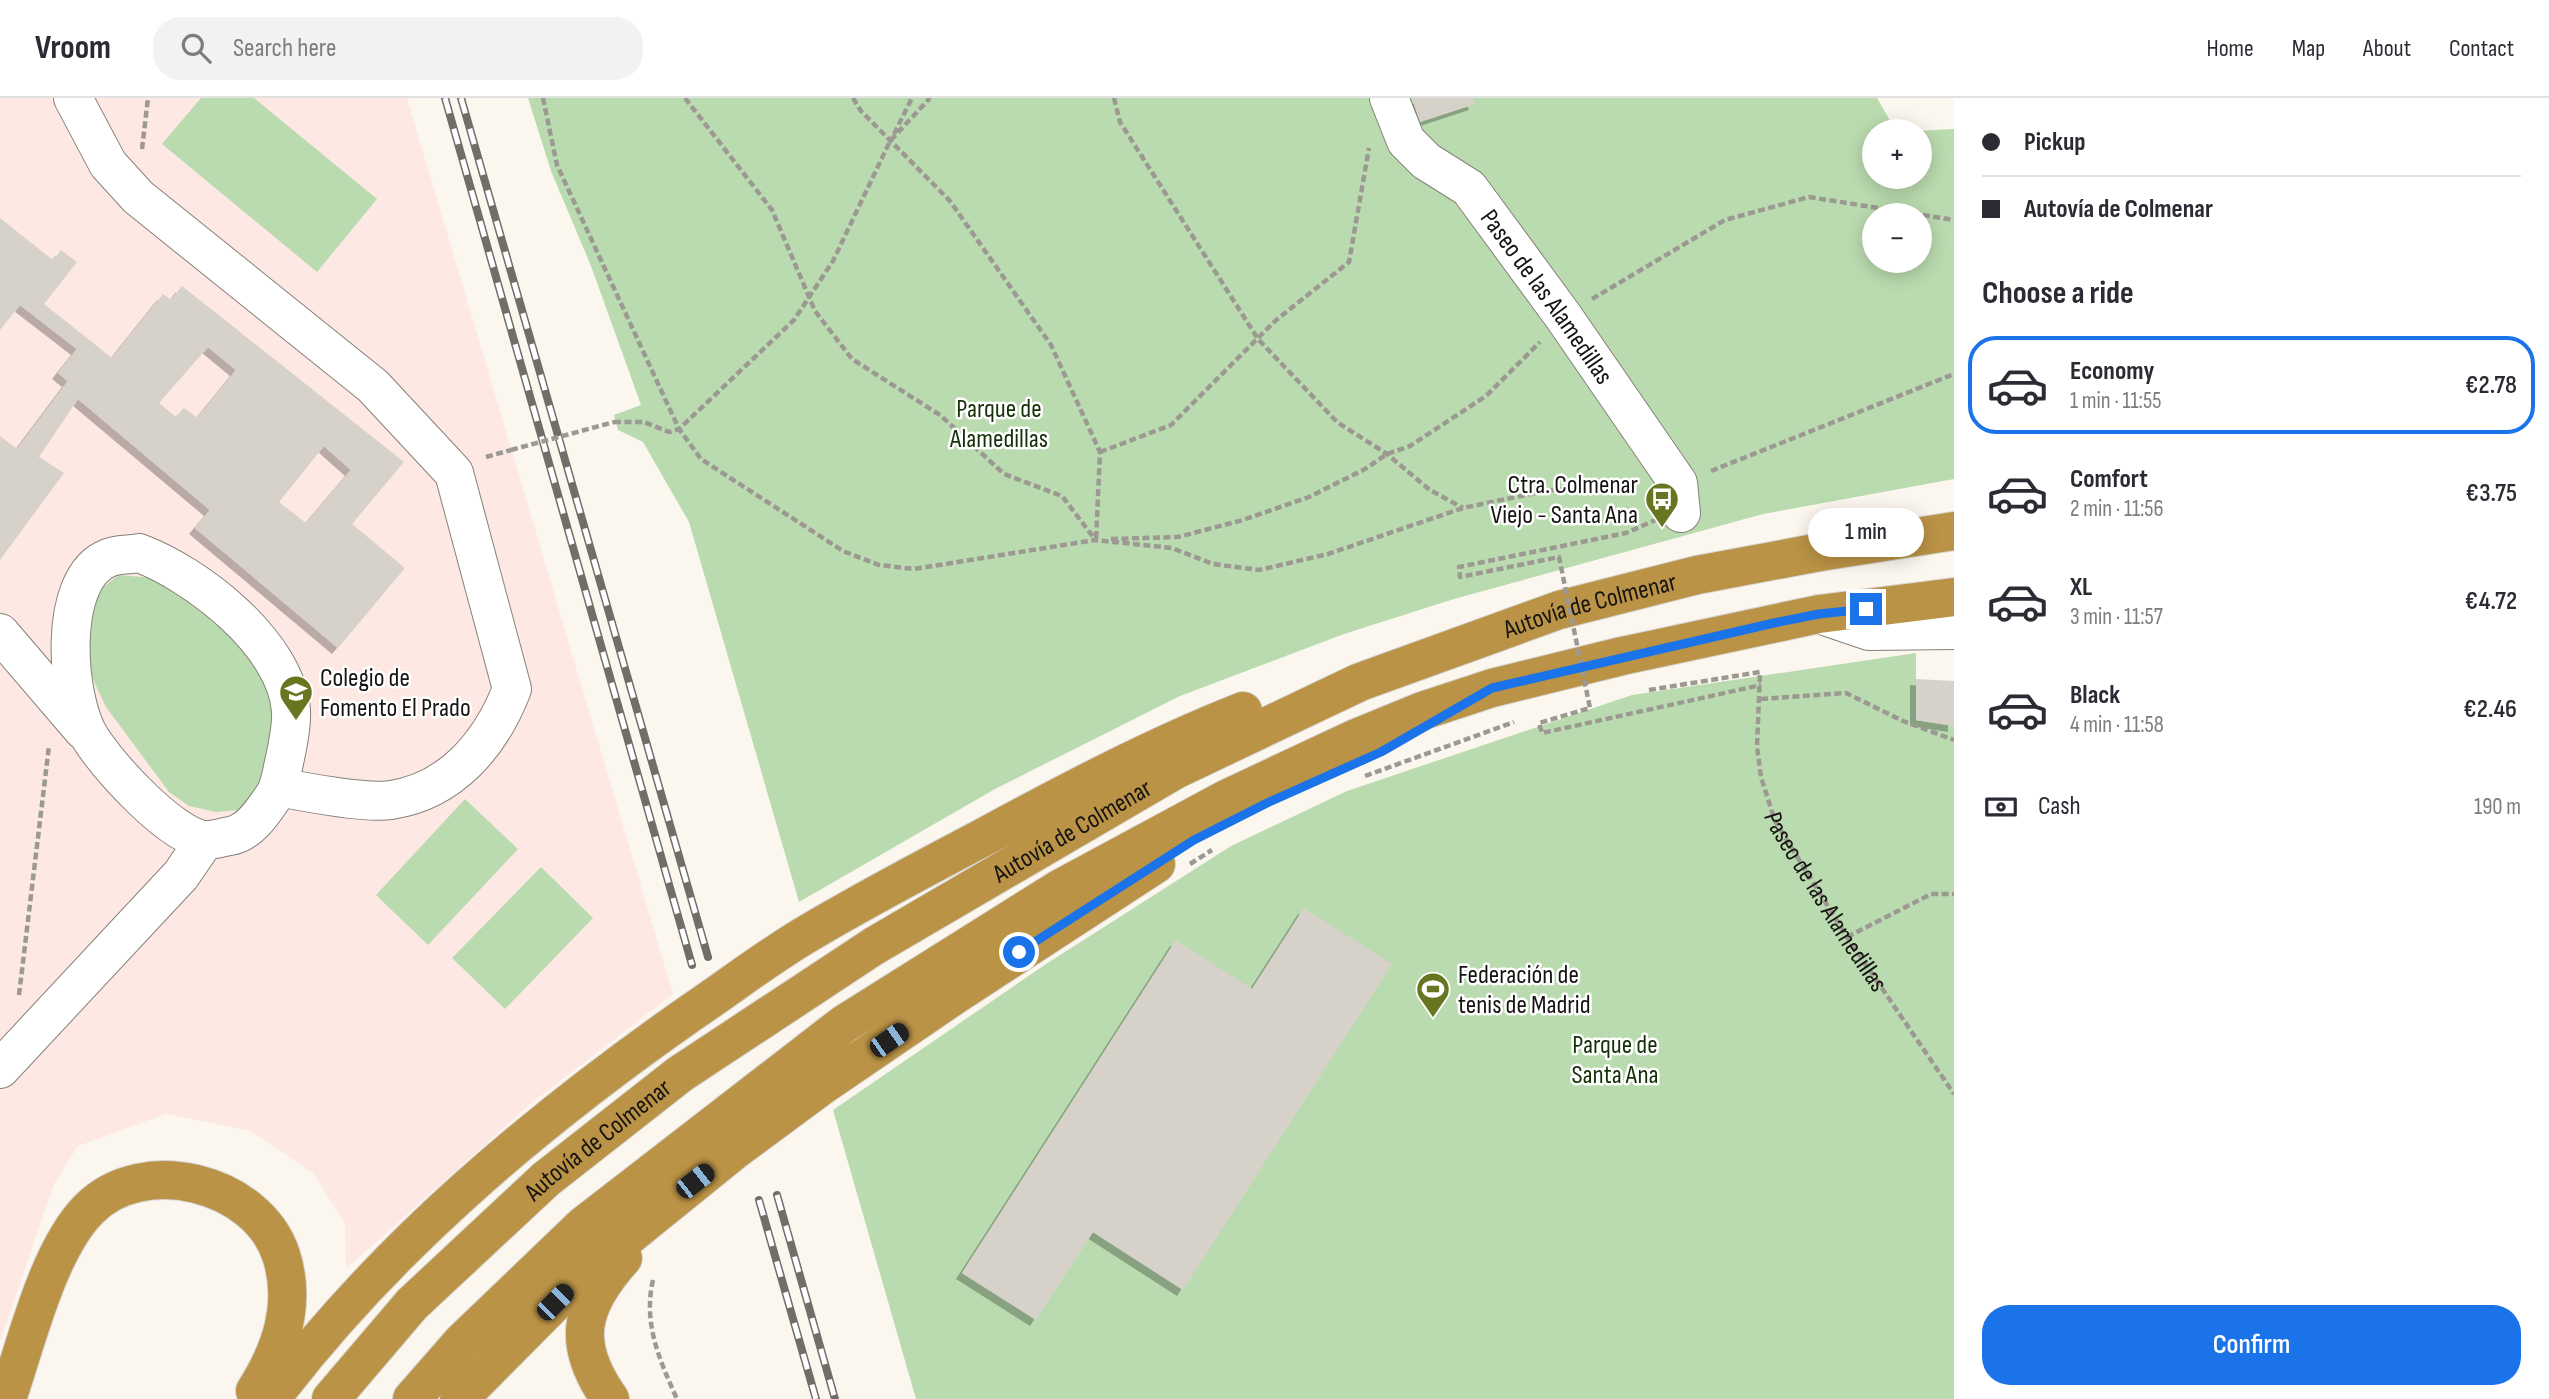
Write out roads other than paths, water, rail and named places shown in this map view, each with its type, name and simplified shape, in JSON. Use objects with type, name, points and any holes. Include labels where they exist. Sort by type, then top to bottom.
[{"type":"highway","name":"Autovía de Colmenar","points":[[331,1399],[412,1304],[527,1197],[680,1074],[874,946],[1175,770],[1360,682],[1559,610],[1659,585],[1820,552],[1954,531]]},
{"type":"highway","name":"Autovía de Colmenar","points":[[412,1399],[462,1342],[584,1225],[844,1024],[1059,889],[1226,799],[1356,738],[1422,711],[1492,688],[1622,656],[1819,614],[1954,597]]},
{"type":"highway","points":[[271,1399],[381,1272],[496,1162],[643,1047],[801,938],[1128,761],[1276,698],[1360,682]]},
{"type":"highway","points":[[459,1399],[588,1269],[735,1150],[823,1085],[954,995],[1183,847],[1267,803],[1381,752],[1492,688]]},
{"type":"highway","points":[[610,1399],[594,1376],[586,1356],[587,1315],[597,1293],[644,1234],[735,1150]]},
{"type":"highway","points":[[7,1399],[53,1268],[67,1240],[90,1208],[118,1191],[151,1179],[182,1179],[212,1189],[238,1203],[261,1223],[281,1253],[286,1278],[285,1332],[272,1363],[250,1399]]},
{"type":"street","points":[[73,98],[108,164],[138,197],[373,386],[454,473],[512,689],[499,723],[472,758],[433,788],[390,801],[279,787]]},
{"type":"street","name":"Paseo de las Alamedillas","points":[[1389,98],[1406,141],[1426,161],[1469,188],[1563,316],[1675,504]]},
{"type":"street","points":[[0,633],[54,700],[152,809],[180,832],[205,840],[235,835],[262,814],[279,787],[288,746],[291,710],[279,670],[249,629],[192,579],[167,564],[139,553],[107,558],[86,578],[78,594],[73,614],[71,649],[75,695],[90,738]]},
{"type":"street","points":[[1819,614],[1869,631],[1954,630]]},
{"type":"street","points":[[0,1069],[181,876],[205,840]]},
{"type":"railway","points":[[445,98],[692,965]]},
{"type":"railway","points":[[461,98],[708,957]]},
{"type":"railway","points":[[777,1195],[835,1399]]},
{"type":"railway","points":[[759,1200],[816,1399]]},
{"type":"place","name":"Ctra. Colmenar Viejo - Santa Ana","points":[[1662,529]]},
{"type":"place","name":"Colegio de Fomento El Prado","points":[[296,722]]},
{"type":"place","name":"Federación de tenis de Madrid","points":[[1433,1019]]},
{"type":"park label","name":"Parque de Alamedillas","points":[[999,423]]},
{"type":"park label","name":"Parque de Santa Ana","points":[[1615,1059]]}]
